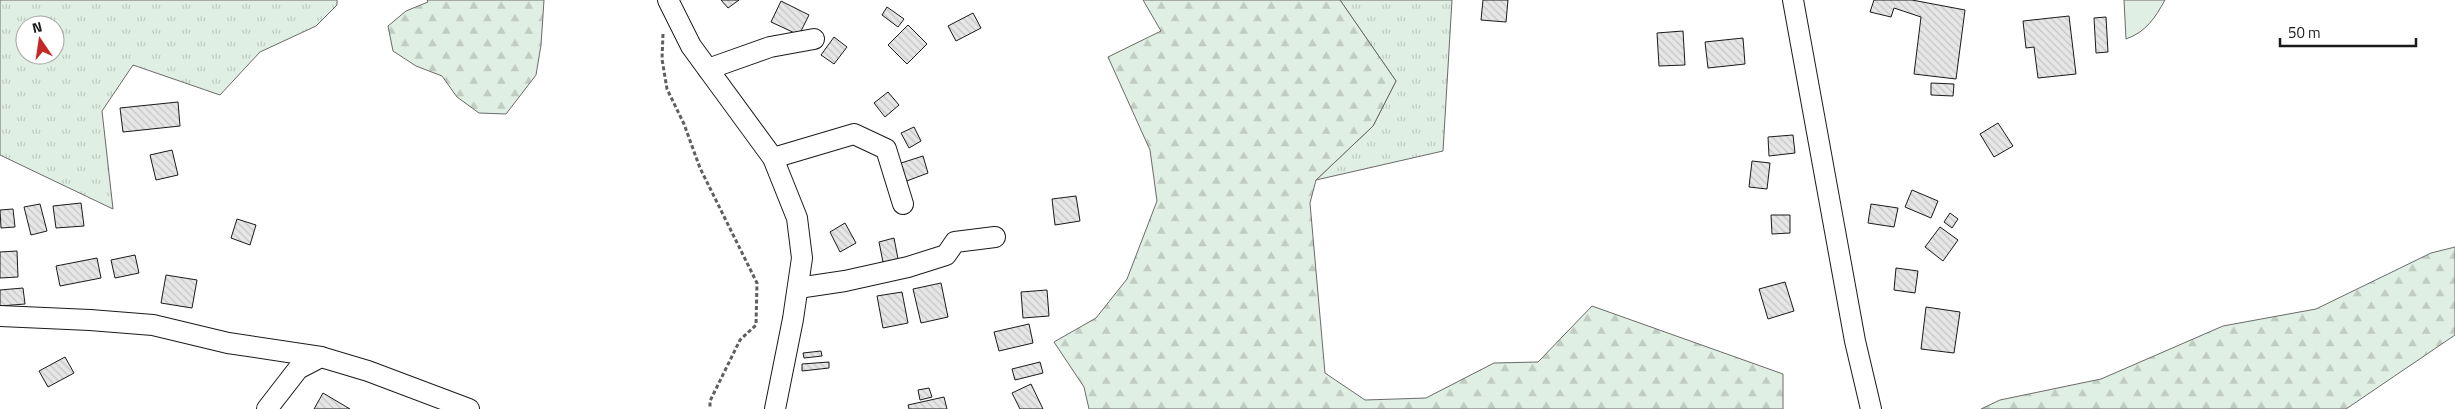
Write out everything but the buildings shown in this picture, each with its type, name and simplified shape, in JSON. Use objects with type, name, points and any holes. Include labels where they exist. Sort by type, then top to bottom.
[{"type":"street","points":[[668,0],[691,46],[773,158],[797,218],[802,258],[775,409]]},
{"type":"street","points":[[1793,0],[1855,340],[1871,409]]},
{"type":"street","points":[[708,69],[770,47],[814,38]]},
{"type":"street","points":[[773,158],[854,134],[886,150],[903,204]]},
{"type":"street","points":[[798,288],[908,267],[946,256],[955,242],[995,237]]},
{"type":"street","points":[[0,316],[153,325],[228,343],[321,357],[368,371],[469,409]]},
{"type":"street","points":[[268,409],[298,369],[321,357]]},
{"type":"path","points":[[663,30],[662,59],[667,89],[684,124],[700,168],[757,283],[756,325],[740,340],[710,401],[710,409]]},
{"type":"green space","points":[[0,0],[337,0],[337,5],[316,26],[260,52],[220,95],[133,65],[102,111],[113,209],[0,155]]},
{"type":"green space","points":[[427,0],[544,0],[541,45],[536,75],[506,114],[479,113],[457,97],[442,76],[416,66],[393,51],[388,26],[406,11],[428,2]]},
{"type":"green space","points":[[1143,0],[1340,0],[1396,81],[1373,126],[1316,180],[1310,203],[1325,373],[1365,400],[1426,398],[1494,363],[1538,362],[1592,306],[1783,374],[1783,409],[1089,409],[1084,387],[1054,342],[1096,318],[1127,279],[1157,201],[1150,150],[1108,57],[1161,31]]},
{"type":"green space","points":[[1340,0],[1452,0],[1443,151],[1316,180],[1373,126],[1396,81]]},
{"type":"green space","points":[[2124,0],[2165,0],[2149,24],[2126,39]]},
{"type":"green space","points":[[2455,247],[2455,335],[2346,409],[1981,409],[2000,400],[2101,379],[2223,326],[2316,309],[2431,253]]}]
